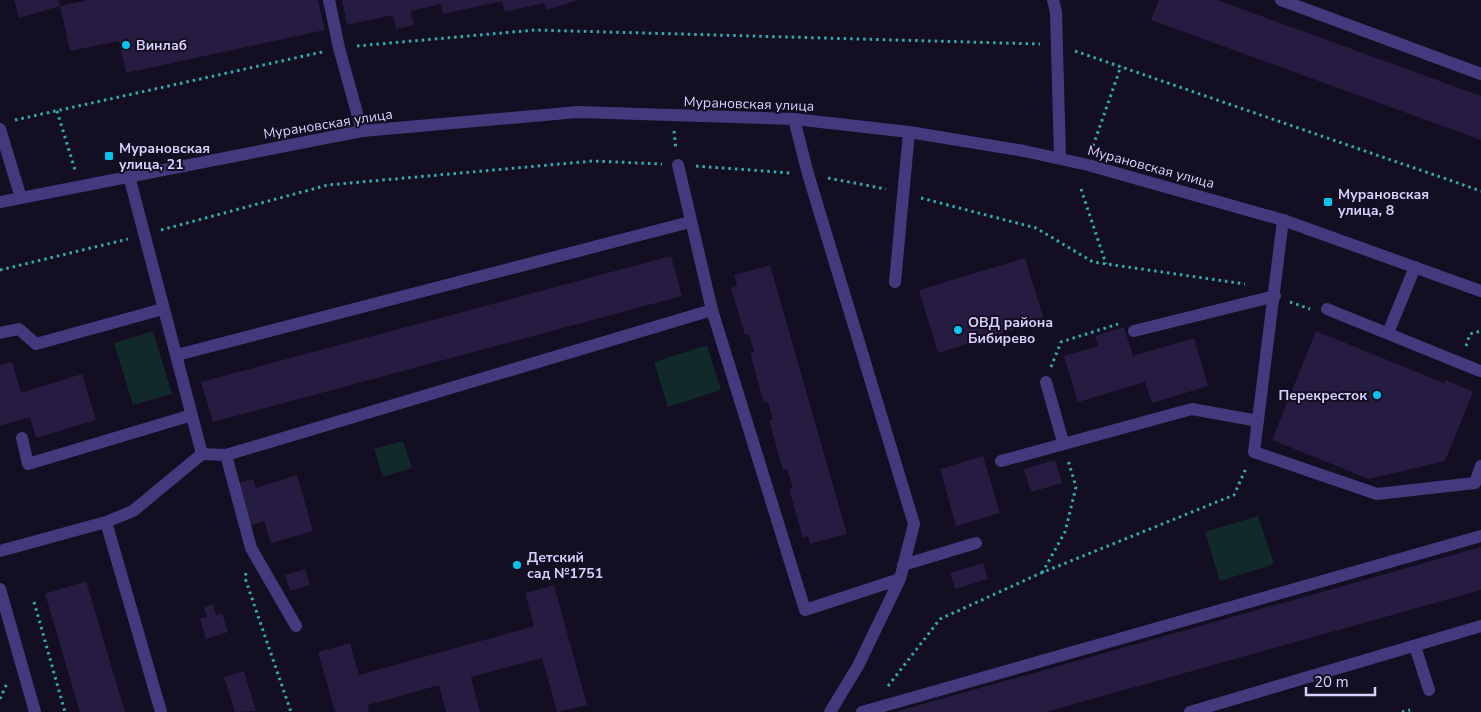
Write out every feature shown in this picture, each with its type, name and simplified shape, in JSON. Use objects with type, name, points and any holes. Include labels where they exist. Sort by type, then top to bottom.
[{"type":"street","points":[[329,0],[339,48],[362,131]]},
{"type":"street","points":[[1053,0],[1056,12],[1060,158]]},
{"type":"street","points":[[1281,0],[1481,74]]},
{"type":"street","name":"Мурановская улица","points":[[0,202],[362,131],[578,112],[794,119],[909,132],[1060,158],[1283,220],[1481,291]]},
{"type":"street","points":[[794,119],[808,174],[914,524],[900,579],[858,666],[830,712]]},
{"type":"street","points":[[5,125],[21,198]]},
{"type":"street","points":[[895,282],[909,132]]},
{"type":"street","points":[[678,165],[712,310],[806,610],[900,579]]},
{"type":"street","points":[[129,176],[202,454]]},
{"type":"street","points":[[1283,220],[1254,452],[1377,494],[1475,483],[1481,466]]},
{"type":"street","points":[[177,355],[690,222]]},
{"type":"street","points":[[1388,333],[1415,267]]},
{"type":"street","points":[[1134,331],[1275,296]]},
{"type":"street","points":[[0,333],[19,329],[36,344],[163,308]]},
{"type":"street","points":[[1327,308],[1480,371]]},
{"type":"street","points":[[0,550],[106,522],[132,512],[202,454],[226,456],[712,310]]},
{"type":"street","points":[[1046,382],[1063,442]]},
{"type":"street","points":[[1001,461],[1063,442],[1192,409],[1258,421]]},
{"type":"street","points":[[22,438],[28,464],[192,415]]},
{"type":"street","points":[[226,456],[251,548],[296,626]]},
{"type":"street","points":[[106,522],[161,712]]},
{"type":"street","points":[[866,711],[1481,536]]},
{"type":"street","points":[[904,565],[976,543]]},
{"type":"street","points":[[0,589],[34,712]]},
{"type":"street","points":[[1190,712],[1481,626]]},
{"type":"street","points":[[1415,646],[1429,690]]},
{"type":"path","points":[[5,125],[57,111],[339,48],[535,30],[1057,44],[1481,191]]},
{"type":"path","points":[[1093,146],[1121,66]]},
{"type":"path","points":[[57,111],[80,186]]},
{"type":"path","points":[[672,116],[678,165]]},
{"type":"path","points":[[0,270],[145,235],[328,186],[593,161],[808,174],[903,193],[1036,228],[1093,262],[1249,284],[1311,310]]},
{"type":"path","points":[[1081,189],[1106,264]]},
{"type":"path","points":[[1046,382],[1061,342],[1130,320],[1134,331]]},
{"type":"path","points":[[1041,573],[1065,532],[1076,487],[1063,442]]},
{"type":"path","points":[[866,711],[940,618],[1041,573],[1234,495],[1254,452]]},
{"type":"path","points":[[251,548],[244,578],[291,712]]},
{"type":"path","points":[[34,602],[65,712]]},
{"type":"path","points":[[1402,712],[1410,710]]},
{"type":"green space","points":[[153,331],[172,394],[133,405],[114,343]]},
{"type":"green space","points":[[707,345],[721,390],[668,407],[654,362]]},
{"type":"green space","points":[[403,441],[412,468],[383,477],[374,449]]},
{"type":"green space","points":[[1258,516],[1274,564],[1220,581],[1205,532]]},
{"type":"building","points":[[14,0],[59,0],[60,6],[19,18]]},
{"type":"building","points":[[88,0],[318,0],[325,30],[126,73],[119,41],[70,51],[60,6]]},
{"type":"building","points":[[342,0],[579,0],[546,10],[544,3],[505,12],[502,1],[443,14],[441,4],[411,11],[414,25],[396,29],[393,15],[347,25]]},
{"type":"building","points":[[1159,0],[1217,0],[1481,96],[1481,140],[1151,20]]},
{"type":"building","points":[[671,256],[682,296],[213,422],[201,382]]},
{"type":"building","points":[[1025,258],[1044,320],[938,353],[919,290]]},
{"type":"building","points":[[770,265],[847,534],[810,544],[808,536],[803,538],[789,489],[793,488],[787,469],[783,470],[769,420],[773,419],[768,402],[764,403],[750,353],[754,352],[749,334],[745,335],[731,288],[737,286],[734,275]]},
{"type":"building","points":[[1124,327],[1133,356],[1194,338],[1208,386],[1152,403],[1145,382],[1078,402],[1064,356],[1098,346],[1095,336]]},
{"type":"building","points":[[1316,331],[1444,383],[1446,380],[1473,392],[1445,461],[1369,479],[1272,440]]},
{"type":"building","points":[[12,362],[21,393],[82,374],[96,420],[36,438],[30,417],[0,426],[0,365]]},
{"type":"building","points":[[983,456],[1000,513],[956,526],[940,469]]},
{"type":"building","points":[[1055,460],[1062,483],[1031,492],[1024,469]]},
{"type":"building","points":[[297,475],[313,531],[271,543],[264,521],[248,526],[235,484],[253,479],[256,488]]},
{"type":"building","points":[[1481,547],[1481,590],[1046,712],[895,712]]},
{"type":"building","points":[[983,563],[988,579],[955,589],[950,573]]},
{"type":"building","points":[[305,569],[310,585],[290,591],[285,575]]},
{"type":"building","points":[[86,581],[125,712],[80,712],[45,594]]},
{"type":"building","points":[[554,585],[587,705],[557,712],[542,658],[471,677],[480,712],[446,712],[439,685],[368,705],[369,712],[335,712],[318,652],[350,643],[359,675],[534,626],[525,593]]},
{"type":"building","points":[[213,604],[216,615],[222,613],[228,632],[206,639],[200,619],[207,617],[204,607]]},
{"type":"building","points":[[244,671],[256,711],[235,712],[224,677]]},
{"type":"place","name":"Винлаб","points":[[126,45]]},
{"type":"place","name":"Мурановская улица, 21","points":[[109,156]]},
{"type":"place","name":"Мурановская улица, 8","points":[[1328,202]]},
{"type":"place","name":"ОВД района Бибирево","points":[[958,330]]},
{"type":"place","name":"Перекресток","points":[[1377,395]]},
{"type":"place","name":"Детский сад №1751","points":[[517,565]]}]
